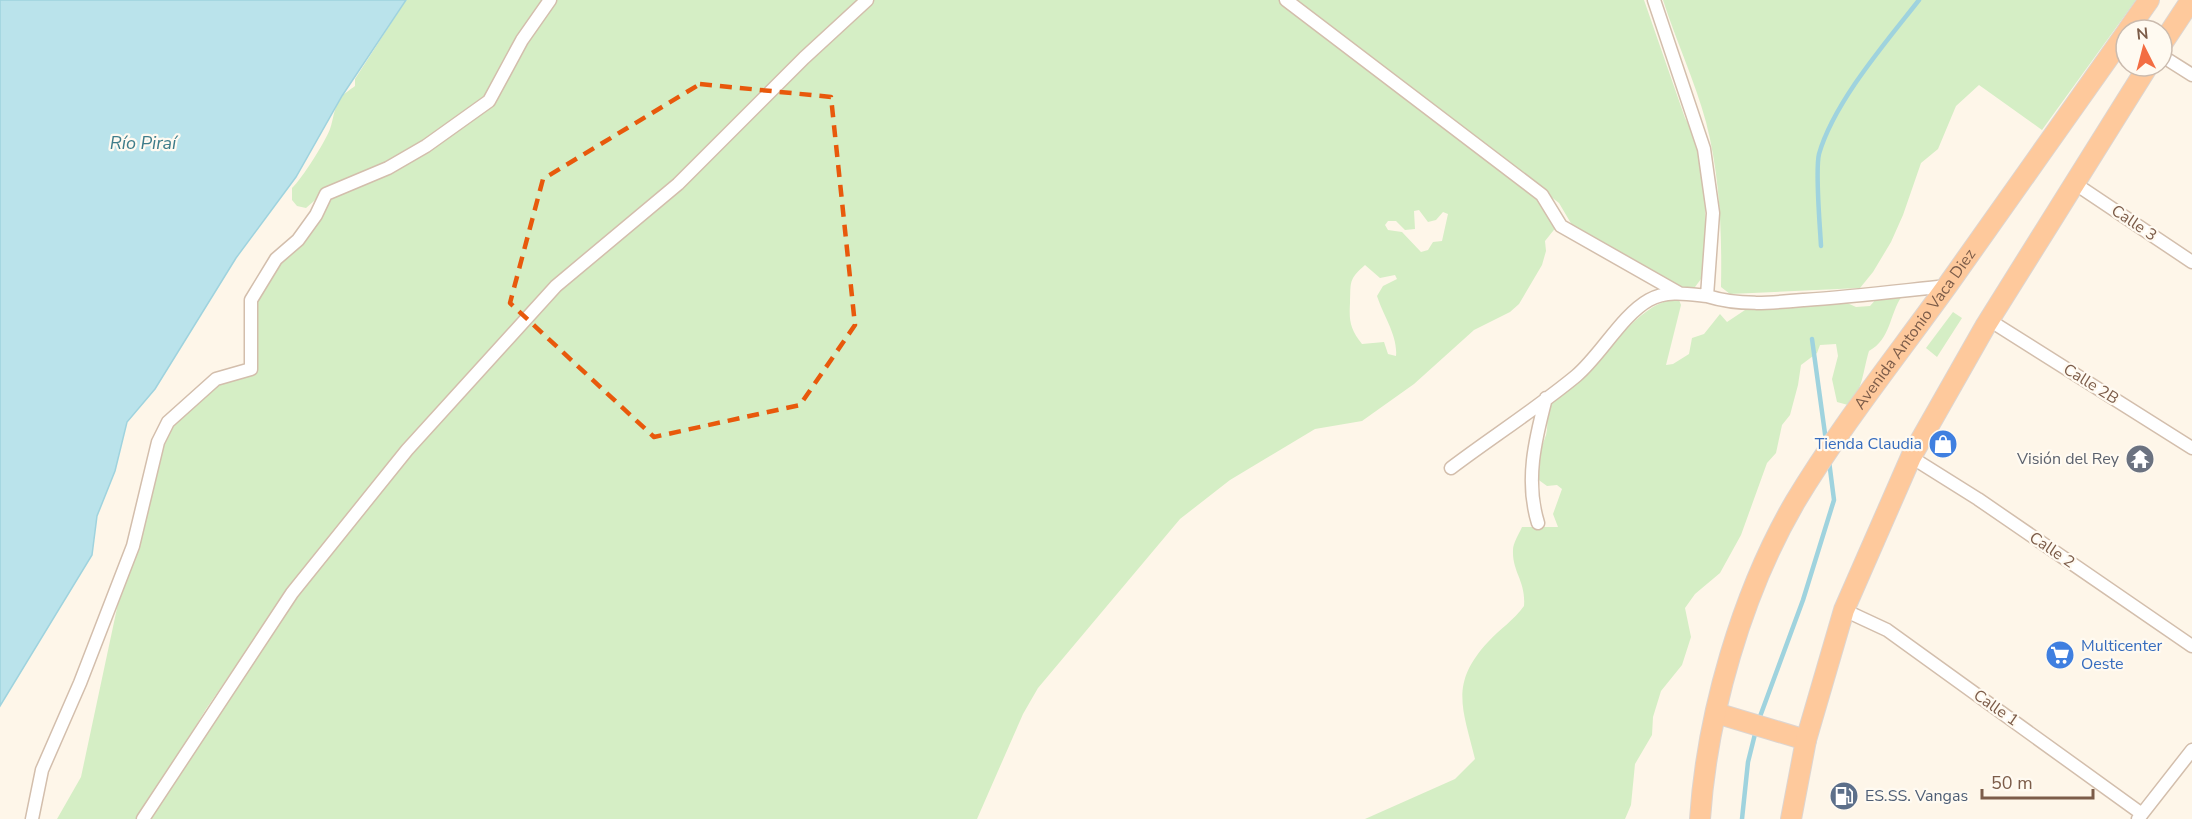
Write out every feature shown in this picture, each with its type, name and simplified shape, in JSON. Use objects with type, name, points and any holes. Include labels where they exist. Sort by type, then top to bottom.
[{"type":"highway","name":"Avenida Antonio Vaca Diez","points":[[2136,18],[2149,0]]},
{"type":"highway","points":[[2174,26],[2191,0]]},
{"type":"highway","name":"Avenida Antonio Vaca Diez","points":[[1700,819],[1737,638],[1764,563],[1795,502],[1858,409],[2114,49]]},
{"type":"highway","points":[[1791,819],[1806,740],[1844,610],[1911,458],[1989,320],[2077,184],[2141,78]]},
{"type":"highway","points":[[1723,715],[1806,740]]},
{"type":"street","points":[[32,819],[42,770],[80,683],[133,546],[158,442],[168,422],[216,379],[251,369],[251,300],[276,259],[298,240],[316,215],[326,194],[388,168],[426,146],[489,101],[522,40],[549,0]]},
{"type":"street","points":[[143,819],[292,593],[406,450],[556,286],[678,184],[804,58],[867,0]]},
{"type":"street","points":[[1286,0],[1542,195],[1561,226],[1679,293]]},
{"type":"street","points":[[1654,0],[1704,148],[1713,213],[1707,296]]},
{"type":"street","points":[[2174,64],[2192,75]]},
{"type":"street","name":"Calle 3","points":[[2077,184],[2192,262]]},
{"type":"street","points":[[1451,468],[1578,374],[1600,348],[1647,301],[1660,295],[1679,293],[1707,296],[1726,302],[1755,304],[1846,298],[1947,286]]},
{"type":"street","name":"Calle 2B","points":[[1989,320],[2192,448]]},
{"type":"street","points":[[1538,524],[1533,507],[1531,472],[1546,398]]},
{"type":"street","name":"Calle 2","points":[[1911,458],[1978,499],[2192,646]]},
{"type":"street","name":"Calle 1","points":[[1844,610],[1887,630],[2140,816]]},
{"type":"street","points":[[2140,816],[2192,750]]},
{"type":"highlighted area","points":[[700,84],[831,97],[855,325],[800,405],[654,437],[510,303],[543,179]]},
{"type":"green space","points":[[406,0],[545,0],[486,98],[406,153],[321,195],[306,208],[297,206],[292,200],[292,188],[307,169],[330,129],[338,102],[355,86],[355,79]]},
{"type":"green space","points":[[554,0],[861,0],[674,183],[599,243],[285,595],[206,709],[139,819],[57,819],[81,777],[123,580],[163,442],[171,424],[218,383],[256,369],[256,303],[272,273],[328,199],[474,118]]},
{"type":"green space","points":[[874,0],[1282,0],[1539,197],[1557,226],[1545,241],[1546,251],[1542,265],[1519,304],[1510,312],[1474,330],[1414,384],[1362,421],[1315,429],[1230,480],[1180,519],[1038,688],[1023,714],[977,819],[149,819],[299,591],[420,443],[564,286],[690,181],[805,64]],"holes":[[[1419,210],[1428,222],[1436,220],[1443,212],[1448,214],[1442,241],[1433,242],[1428,250],[1421,252],[1402,232],[1388,230],[1385,225],[1388,221],[1396,221],[1405,230],[1415,229],[1414,211]],[[1365,265],[1380,278],[1395,275],[1397,279],[1383,286],[1377,296],[1395,341],[1396,356],[1388,354],[1384,342],[1362,344],[1351,325],[1351,286],[1353,278]]]},
{"type":"green space","points":[[1297,0],[1644,0],[1685,118],[1695,137],[1704,189],[1707,247],[1704,275],[1692,291],[1681,288],[1572,225],[1559,203]]},
{"type":"green space","points":[[1663,0],[2136,0],[2123,18],[2114,18],[2114,30],[2042,130],[1979,85],[1956,106],[1938,149],[1921,163],[1891,242],[1873,272],[1860,288],[1730,294],[1721,287],[1719,204],[1711,142],[1696,91]]},
{"type":"green space","points":[[1902,296],[1882,340],[1869,351],[1860,387],[1848,405],[1837,402],[1832,379],[1838,356],[1836,344],[1820,345],[1817,353],[1801,365],[1790,415],[1782,425],[1776,453],[1767,463],[1741,535],[1720,573],[1695,594],[1685,608],[1691,637],[1682,665],[1661,691],[1653,717],[1652,735],[1635,764],[1631,805],[1625,819],[1365,819],[1455,779],[1475,759],[1466,726],[1462,698],[1468,671],[1488,642],[1524,606],[1523,590],[1513,558],[1515,541],[1522,527],[1558,527],[1553,514],[1562,489],[1557,485],[1547,486],[1536,478],[1538,461],[1547,431],[1548,411],[1554,399],[1583,379],[1613,343],[1639,317],[1666,301],[1679,300],[1681,305],[1666,365],[1673,364],[1689,354],[1692,338],[1704,334],[1720,314],[1727,322],[1748,308],[1845,302],[1856,307],[1870,306],[1878,297]]},
{"type":"green space","points":[[1953,312],[1962,318],[1937,357],[1926,348]]},
{"type":"water","name":"Río Piraí","points":[[0,0],[406,0],[342,96],[296,177],[236,258],[155,389],[127,422],[115,471],[97,516],[92,555],[0,706]]},
{"type":"waterway","points":[[1821,246],[1818,162],[1826,134],[1862,73],[1919,0]]},
{"type":"waterway","points":[[1812,339],[1826,441]]},
{"type":"waterway","points":[[1758,722],[1803,600],[1834,500],[1829,461]]},
{"type":"waterway","points":[[1742,819],[1748,762],[1756,730]]},
{"type":"place","name":"Tienda Claudia","points":[[1943,444]]},
{"type":"place","name":"Visión del Rey","points":[[2140,459]]},
{"type":"place","name":"Multicenter Oeste","points":[[2060,655]]},
{"type":"place","name":"ES.SS. Vangas","points":[[1844,796]]}]
